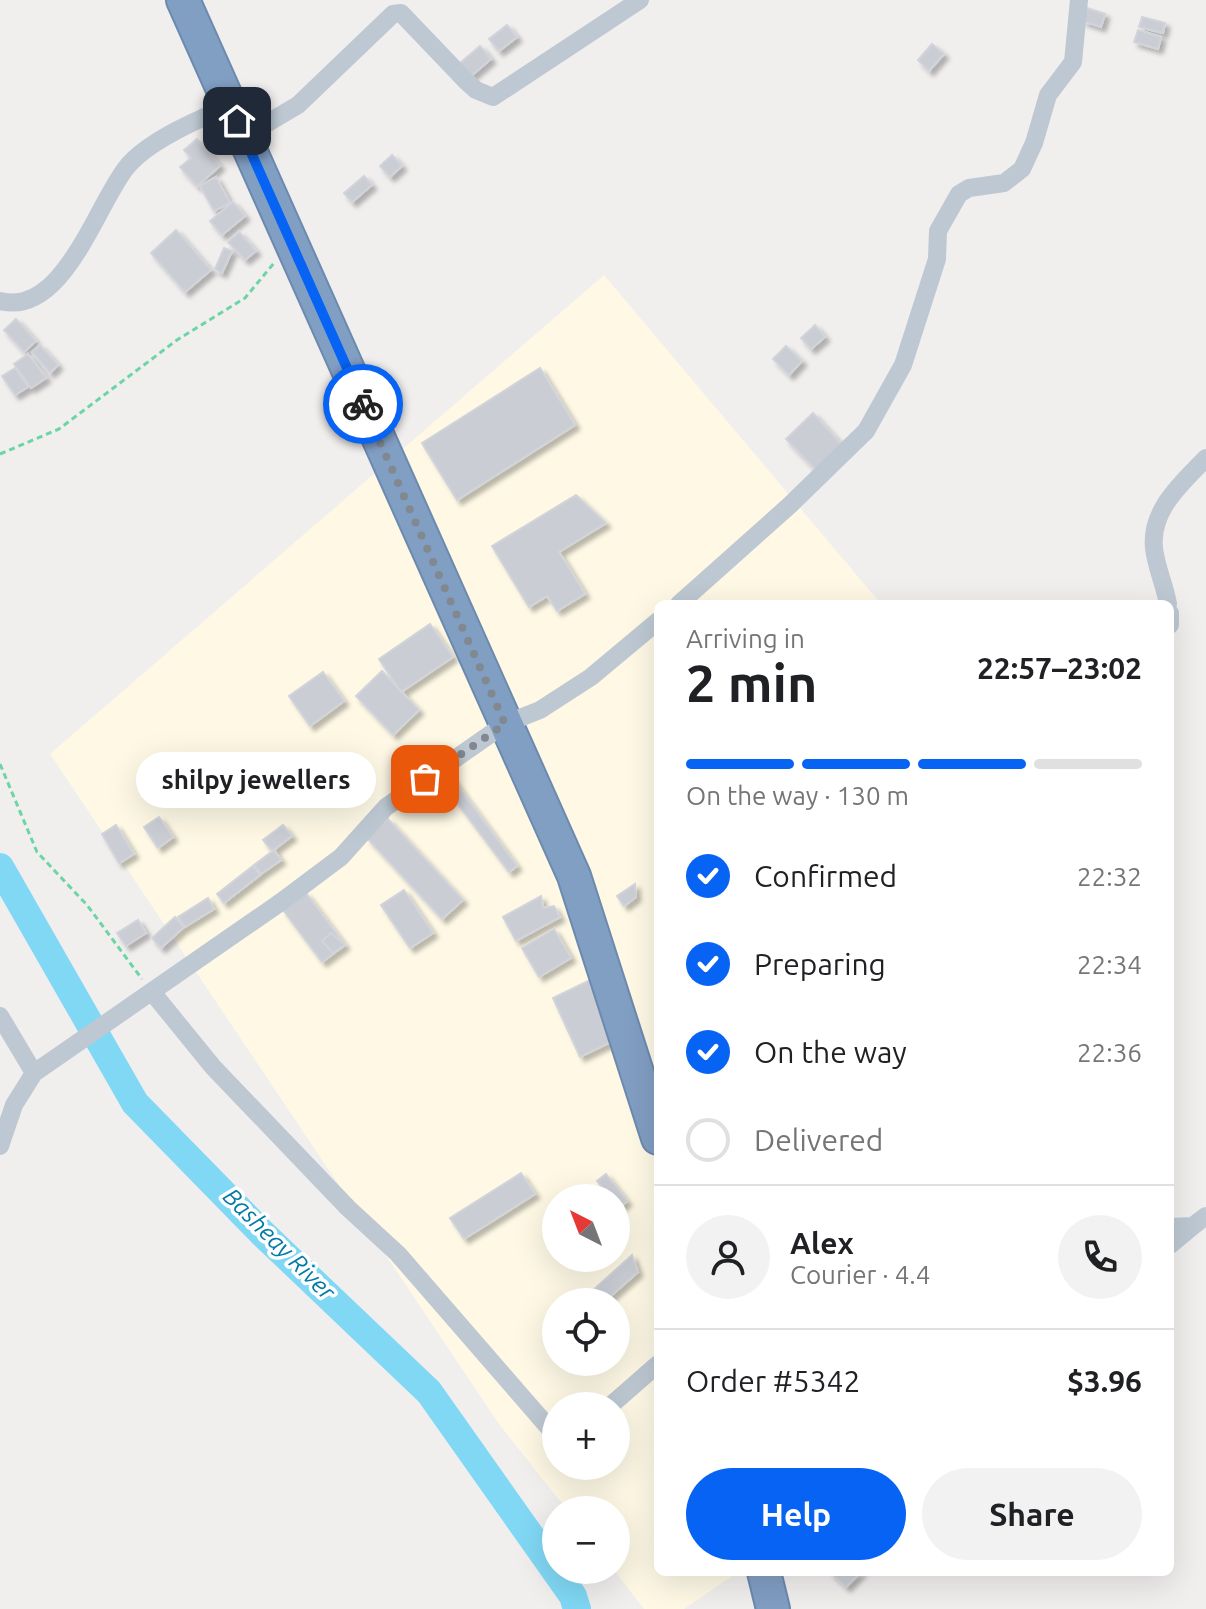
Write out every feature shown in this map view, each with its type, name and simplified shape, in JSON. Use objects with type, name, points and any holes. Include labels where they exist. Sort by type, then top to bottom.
[{"type":"highway","points":[[183,0],[589,916],[654,1122]]},
{"type":"street","points":[[244,137],[298,105],[393,14],[401,13],[476,90],[493,97],[640,0]]},
{"type":"street","points":[[683,600],[790,505],[866,431],[903,365],[937,259],[938,231],[959,194],[969,188],[1004,183],[1022,169],[1034,143],[1048,95],[1073,62],[1079,0]]},
{"type":"street","points":[[0,301],[15,305],[44,292],[83,244],[126,167],[171,135],[230,106]]},
{"type":"street","points":[[1167,600],[1154,550],[1154,532],[1159,514],[1206,458]]},
{"type":"street","points":[[0,1146],[14,1105],[34,1073],[341,857],[386,807],[505,724],[540,710],[591,677],[654,624]]},
{"type":"street","points":[[146,997],[348,1208],[398,1254],[542,1420]]},
{"type":"street","points":[[0,1016],[34,1073]]},
{"type":"street","points":[[1174,1226],[1200,1221]]},
{"type":"street","points":[[1174,1242],[1200,1221]]},
{"type":"street","points":[[626,1392],[654,1368]]},
{"type":"path","points":[[0,454],[59,429],[177,340],[245,298],[291,242]]},
{"type":"path","points":[[0,764],[37,852],[87,905],[146,997]]},
{"type":"shaded area","points":[[604,275],[878,600],[654,600],[654,1576],[732,1576],[684,1609],[644,1609],[625,1584],[630,1584],[630,1496],[556,1496],[543,1480],[630,1480],[630,1392],[542,1392],[542,1478],[499,1424],[50,754]]},
{"type":"building","points":[[1087,8],[1105,14],[1101,27],[1083,21]]},
{"type":"building","points":[[1142,17],[1165,23],[1163,33],[1139,27]]},
{"type":"building","points":[[507,25],[517,37],[499,51],[489,39]]},
{"type":"building","points":[[1138,30],[1161,37],[1158,49],[1134,42]]},
{"type":"building","points":[[932,44],[944,54],[929,71],[918,60]]},
{"type":"building","points":[[480,46],[491,59],[471,76],[460,63]]},
{"type":"building","points":[[197,139],[220,166],[197,186],[180,167],[191,158],[184,150]]},
{"type":"building","points":[[392,155],[402,166],[390,177],[380,166]]},
{"type":"building","points":[[364,176],[372,185],[352,202],[344,193]]},
{"type":"building","points":[[216,177],[230,203],[214,211],[200,186]]},
{"type":"building","points":[[233,202],[245,216],[222,235],[210,221]]},
{"type":"building","points":[[176,230],[211,270],[185,292],[151,253]]},
{"type":"building","points":[[239,232],[256,251],[245,260],[228,242]]},
{"type":"building","points":[[224,248],[232,251],[222,273],[215,269]]},
{"type":"building","points":[[16,319],[36,341],[24,352],[4,330]]},
{"type":"building","points":[[815,325],[825,337],[811,349],[801,338]]},
{"type":"building","points":[[40,345],[58,365],[50,373],[32,352]]},
{"type":"building","points":[[786,346],[802,361],[789,375],[773,359]]},
{"type":"building","points":[[28,354],[46,378],[31,388],[14,364]]},
{"type":"building","points":[[15,368],[28,387],[15,395],[2,376]]},
{"type":"building","points":[[540,368],[575,425],[457,500],[422,443]]},
{"type":"building","points":[[813,413],[842,445],[816,470],[786,439]]},
{"type":"building","points":[[576,495],[606,523],[559,552],[585,594],[557,611],[547,596],[529,607],[492,546]]},
{"type":"building","points":[[430,624],[453,657],[401,692],[379,659]]},
{"type":"building","points":[[382,671],[419,710],[393,735],[356,696]]},
{"type":"building","points":[[323,672],[344,701],[310,726],[289,696]]},
{"type":"building","points":[[449,774],[517,866],[509,872],[440,780]]},
{"type":"building","points":[[159,817],[173,837],[158,848],[144,827]]},
{"type":"building","points":[[388,819],[463,900],[442,919],[367,838]]},
{"type":"building","points":[[116,825],[134,854],[119,863],[102,834]]},
{"type":"building","points":[[283,825],[292,836],[272,851],[263,840]]},
{"type":"building","points":[[274,850],[281,860],[261,874],[254,865]]},
{"type":"building","points":[[253,866],[260,875],[224,903],[217,894]]},
{"type":"building","points":[[635,884],[636,897],[624,906],[617,896]]},
{"type":"building","points":[[404,890],[433,933],[410,948],[381,905]]},
{"type":"building","points":[[306,893],[345,945],[322,962],[283,910]]},
{"type":"building","points":[[541,896],[543,908],[554,906],[560,917],[516,941],[503,917]]},
{"type":"building","points":[[208,898],[214,909],[185,927],[178,917]]},
{"type":"building","points":[[175,917],[184,927],[161,948],[152,938]]},
{"type":"building","points":[[138,920],[146,933],[126,946],[117,933]]},
{"type":"building","points":[[554,929],[571,958],[539,977],[522,948]]},
{"type":"building","points":[[331,933],[345,945],[333,953],[322,941]]},
{"type":"building","points":[[590,980],[617,1039],[580,1057],[553,998]]},
{"type":"building","points":[[521,1173],[535,1194],[464,1239],[450,1218]]},
{"type":"building","points":[[606,1174],[614,1184],[599,1184],[597,1181]]},
{"type":"building","points":[[632,1255],[638,1272],[620,1288],[595,1288],[613,1272],[630,1272]]},
{"type":"building","points":[[834,1576],[857,1576],[846,1587]]},
{"type":"waterway","name":"Basheay River","points":[[0,867],[135,1103],[262,1233],[429,1392],[573,1596],[577,1609]]},
{"type":"way so far","points":[[363,404],[505,724],[425,779]]},
{"type":"place","name":"shilpy jewellers","points":[[425,779]]},
{"type":"route","points":[[237,121],[363,404]]}]
